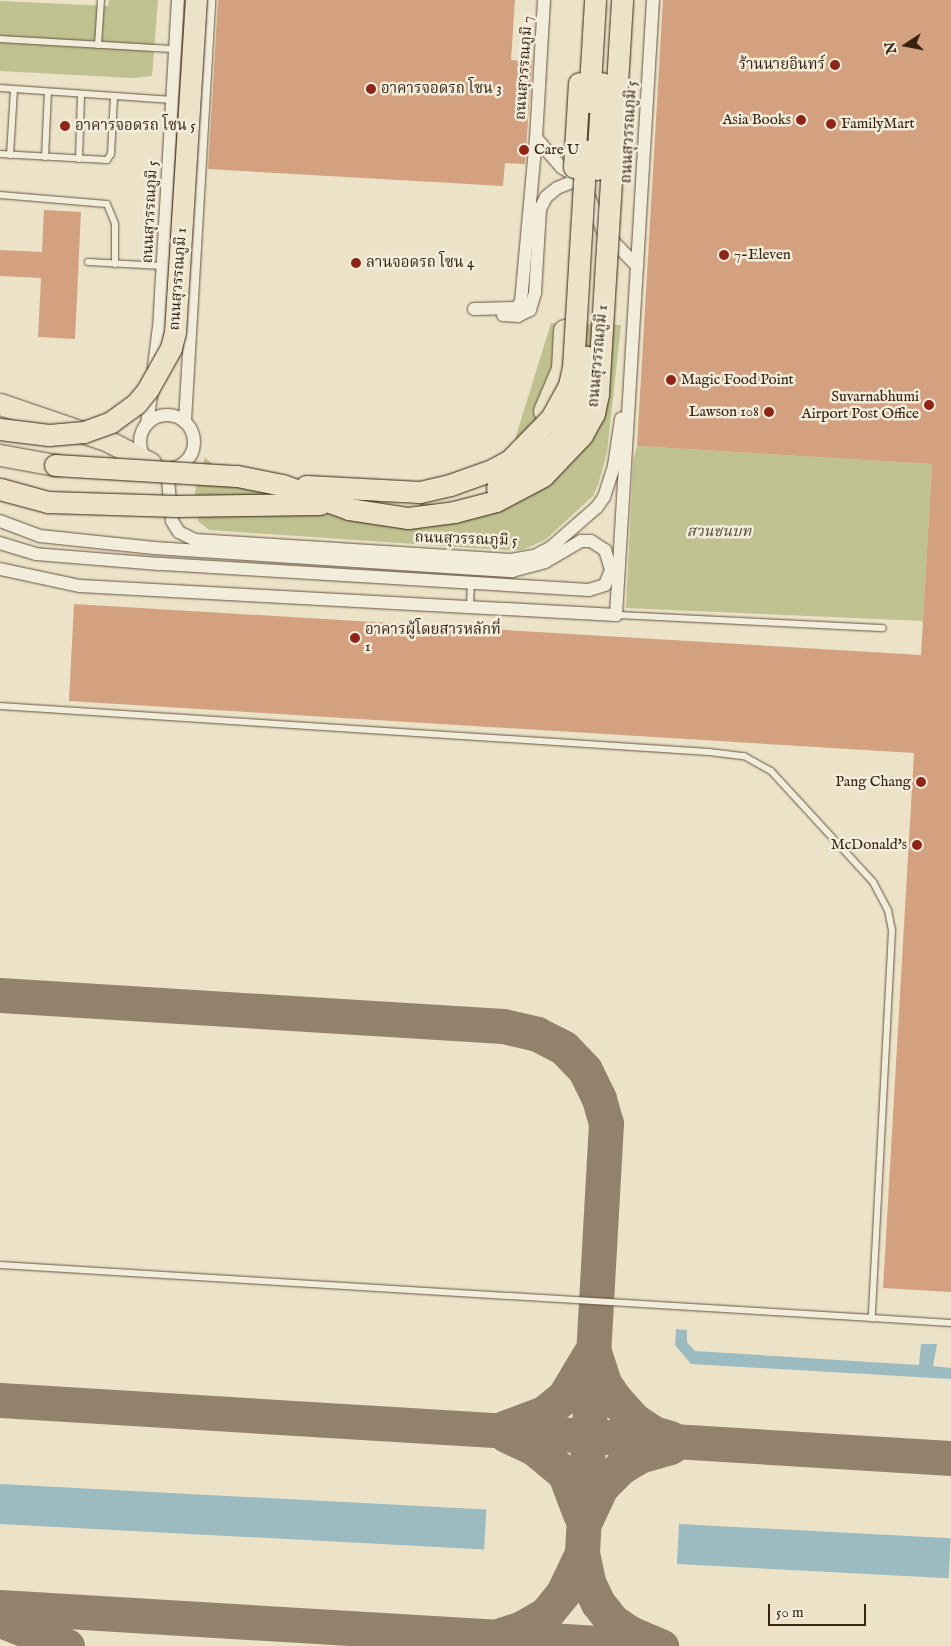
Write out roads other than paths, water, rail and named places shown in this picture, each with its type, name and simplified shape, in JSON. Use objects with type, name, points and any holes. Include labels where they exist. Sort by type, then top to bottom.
[{"type":"highway","name":"ถนนสุวรรณภูมิ 1","points":[[0,429],[49,436],[84,432],[111,422],[136,404],[148,389],[171,348],[175,332],[196,0]]},
{"type":"highway","name":"ถนนสุวรรณภูมิ 1","points":[[0,489],[48,502],[176,506],[352,504],[421,497],[473,482],[516,448],[550,403],[562,369],[584,0]]},
{"type":"highway","name":"ถนนสุวรรณภูมิ 1","points":[[282,485],[420,492],[450,485],[492,470],[510,460],[551,418],[569,386],[573,368],[595,0]]},
{"type":"highway","name":"ถนนสุวรรณภูมิ 1","points":[[352,504],[425,510],[464,501],[500,486],[534,463],[560,439],[578,405],[585,378],[607,0]]},
{"type":"highway","name":"ถนนสุวรรณภูมิ 1","points":[[0,455],[55,465],[237,476],[282,485],[349,509],[408,518],[432,516],[496,501],[520,490],[543,476],[582,435],[594,412],[598,394],[622,0]]},
{"type":"highway","points":[[0,404],[106,440],[158,466]]},
{"type":"street","name":"ถนนสุวรรณภูมิ 5","points":[[178,0],[157,347],[147,424],[142,432],[141,449],[158,466],[172,521],[179,532],[195,540],[511,560],[534,556],[561,540],[604,497],[614,466],[631,372]]},
{"type":"street","points":[[158,466],[184,463],[194,448],[194,438],[185,421],[182,354],[195,218],[208,0]]},
{"type":"street","name":"ถนนสุวรรณภูมิ 7","points":[[544,0],[536,138],[561,167],[580,180]]},
{"type":"street","points":[[591,0],[580,180],[604,231],[637,266]]},
{"type":"street","name":"ถนนสุวรรณภูมิ 5","points":[[616,615],[653,0]]},
{"type":"street","points":[[536,138],[521,302],[516,308],[474,309],[480,314],[518,316],[530,310],[535,293],[540,209],[546,197],[557,188],[580,180]]},
{"type":"street","points":[[147,424],[161,416],[178,417],[185,421]]},
{"type":"street","name":"ถนนสุวรรณภูมิ 5","points":[[0,521],[40,536],[154,548],[512,571],[545,562],[581,541],[591,541],[606,550],[618,587]]},
{"type":"street","name":"ถนนสุวรรณภูมิ 5","points":[[0,543],[36,554],[589,590],[605,585],[611,570],[620,556]]},
{"type":"street","points":[[0,569],[80,586],[616,615]]},
{"type":"lane","points":[[98,45],[101,0]]},
{"type":"lane","points":[[0,39],[176,49]]},
{"type":"lane","points":[[0,88],[173,100]]},
{"type":"lane","points":[[10,155],[14,89]]},
{"type":"lane","points":[[45,157],[48,92]]},
{"type":"lane","points":[[79,159],[81,94]]},
{"type":"lane","points":[[0,154],[79,159],[109,158],[114,96]]},
{"type":"lane","points":[[171,131],[201,132]]},
{"type":"lane","points":[[0,195],[107,204],[115,224],[115,264]]},
{"type":"lane","points":[[166,216],[195,218]]},
{"type":"lane","points":[[88,262],[163,266]]},
{"type":"lane","points":[[157,347],[166,355],[182,354]]},
{"type":"lane","points":[[470,607],[471,583]]},
{"type":"lane","points":[[616,615],[883,628]]},
{"type":"lane","points":[[0,706],[709,752],[744,756],[771,771],[873,882],[888,910],[892,930],[872,1318]]},
{"type":"lane","points":[[0,1265],[951,1322]]},
{"type":"water","points":[[676,1329],[687,1330],[687,1342],[695,1351],[919,1365],[921,1344],[937,1344],[933,1366],[951,1368],[951,1379],[691,1364],[675,1345]]},
{"type":"water","points":[[0,1484],[486,1509],[484,1549],[0,1524]]},
{"type":"water","points":[[679,1524],[951,1538],[949,1578],[677,1564]]},
{"type":"place","name":"ร้านนายอินทร์","points":[[835,65]]},
{"type":"place","name":"อาคารจอดรถ โซน 3","points":[[371,89]]},
{"type":"place","name":"Asia Books","points":[[801,120]]},
{"type":"place","name":"FamilyMart","points":[[831,124]]},
{"type":"place","name":"อาคารจอดรถ โซน 5","points":[[65,126]]},
{"type":"place","name":"Care U","points":[[524,150]]},
{"type":"place","name":"7-Eleven","points":[[724,255]]},
{"type":"place","name":"ลานจอดรถ โซน 4","points":[[356,263]]},
{"type":"place","name":"Magic Food Point","points":[[671,380]]},
{"type":"place","name":"Suvarnabhumi Airport Post Office","points":[[929,405]]},
{"type":"place","name":"Lawson 108","points":[[769,412]]},
{"type":"place","name":"อาคารผู้โดยสารหลักที่ 1","points":[[355,638]]},
{"type":"place","name":"Pang Chang","points":[[921,782]]},
{"type":"place","name":"McDonald's","points":[[917,845]]},
{"type":"park label","name":"สวนชนบท","points":[[719,532]]}]
